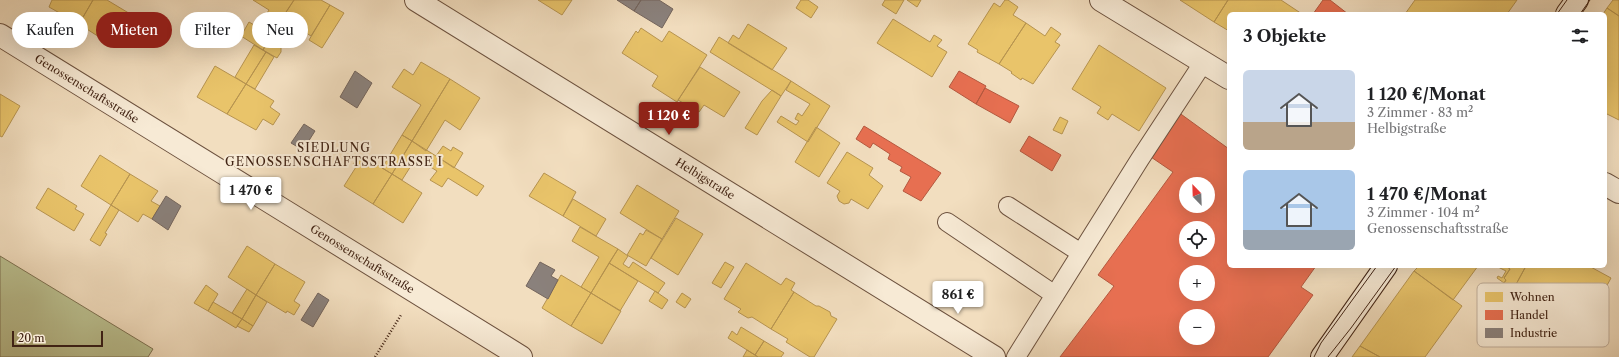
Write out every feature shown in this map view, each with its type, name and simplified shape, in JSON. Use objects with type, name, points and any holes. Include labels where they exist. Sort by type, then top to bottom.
[{"type":"street","name":"Helbigstraße","points":[[416,0],[994,357]]},
{"type":"street","points":[[1102,0],[1227,77]]},
{"type":"street","points":[[1568,12],[1577,0]]},
{"type":"street","name":"Genossenschaftsstraße","points":[[0,35],[521,357]]},
{"type":"street","points":[[1607,185],[1619,192]]},
{"type":"street","points":[[1322,357],[1385,268]]},
{"type":"lane","points":[[1016,357],[1203,63]]},
{"type":"lane","points":[[1008,206],[1081,253]]},
{"type":"lane","points":[[947,222],[1055,295]]},
{"type":"path","points":[[375,357],[402,313]]},
{"type":"green space","points":[[0,256],[153,349],[148,357],[0,357]]},
{"type":"building: Wohnen","points":[[52,0],[93,0],[86,12],[58,12],[49,7]]},
{"type":"building: Wohnen","points":[[93,0],[107,0],[127,12],[96,12],[96,35],[88,30],[88,12],[86,12]]},
{"type":"building: Wohnen","points":[[253,0],[294,0],[286,12],[268,12],[269,10]]},
{"type":"building: Wohnen","points":[[294,0],[321,0],[330,5],[311,36],[308,34],[308,12],[286,12]]},
{"type":"building: Wohnen","points":[[538,0],[572,0],[562,15]]},
{"type":"building: Wohnen","points":[[801,0],[808,0],[818,7],[811,18],[796,8]]},
{"type":"building: Wohnen","points":[[885,0],[904,0],[896,14],[882,5]]},
{"type":"building: Wohnen","points":[[907,0],[921,0],[917,7]]},
{"type":"building: Wohnen","points":[[1005,0],[1008,0],[1018,7],[1013,15],[1026,23],[999,64],[977,52],[978,50],[968,44],[994,3],[1000,7]]},
{"type":"building: Wohnen","points":[[1180,0],[1228,0],[1214,22]]},
{"type":"building: Wohnen","points":[[1228,0],[1281,0],[1299,12],[1227,12],[1227,30],[1214,22]]},
{"type":"building: Wohnen","points":[[1415,0],[1517,0],[1508,12],[1406,12]]},
{"type":"building: Wohnen","points":[[1613,0],[1619,0],[1619,16],[1607,8]]},
{"type":"building: Wohnen","points":[[330,5],[344,13],[322,48],[309,40]]},
{"type":"building: Wohnen","points":[[1607,8],[1619,16],[1619,120],[1607,114],[1607,12],[1604,12]]},
{"type":"building: Wohnen","points":[[893,19],[930,42],[934,35],[942,40],[937,46],[947,52],[932,77],[877,43]]},
{"type":"building: Wohnen","points":[[249,22],[252,24],[252,43],[244,38],[244,31]]},
{"type":"building: Wohnen","points":[[1026,23],[1045,36],[1051,27],[1061,34],[1055,42],[1060,45],[1033,84],[1022,78],[1021,80],[999,64]]},
{"type":"building: Wohnen","points":[[748,24],[787,48],[772,70],[728,43],[733,35],[739,39]]},
{"type":"building: Wohnen","points":[[641,28],[662,42],[669,31],[707,55],[677,102],[652,86],[658,76],[622,53],[636,31],[638,33]]},
{"type":"building: Wohnen","points":[[719,37],[791,81],[781,96],[710,52]]},
{"type":"building: Wohnen","points":[[1099,45],[1166,88],[1139,131],[1112,114],[1108,120],[1097,113],[1101,107],[1072,89]]},
{"type":"building: Wohnen","points":[[252,48],[259,48],[266,52],[246,84],[235,77]]},
{"type":"building: Wohnen","points":[[264,48],[281,48],[281,52],[277,58],[263,50]]},
{"type":"building: Wohnen","points":[[266,52],[274,57],[255,89],[246,84]]},
{"type":"building: Wohnen","points":[[421,62],[450,79],[412,141],[402,135],[421,105],[392,87],[404,69],[413,75]]},
{"type":"building: Wohnen","points":[[215,66],[246,84],[227,114],[197,97]]},
{"type":"building: Wohnen","points":[[700,67],[740,92],[724,117],[704,105],[699,112],[678,100]]},
{"type":"building: Wohnen","points":[[450,79],[480,98],[460,130],[445,120],[426,151],[412,141]]},
{"type":"building: Wohnen","points":[[791,81],[830,106],[808,142],[777,122],[781,116],[796,125],[799,121],[795,119],[798,113],[802,116],[810,104],[786,90]]},
{"type":"building: Wohnen","points":[[246,84],[274,101],[270,107],[280,114],[273,125],[263,119],[256,130],[227,114]]},
{"type":"building: Wohnen","points":[[772,90],[781,96],[757,135],[745,128],[762,101]]},
{"type":"building: Wohnen","points":[[0,94],[20,106],[2,137],[0,136]]},
{"type":"building: Wohnen","points":[[1060,117],[1068,121],[1062,134],[1053,130]]},
{"type":"building: Wohnen","points":[[816,127],[840,143],[819,177],[795,162]]},
{"type":"building: Wohnen","points":[[402,135],[412,141],[392,174],[382,168]]},
{"type":"building: Wohnen","points":[[412,141],[484,186],[477,196],[448,178],[442,187],[430,180],[437,171],[416,158],[402,180],[392,174]]},
{"type":"building: Wohnen","points":[[443,146],[451,151],[453,147],[463,153],[454,168],[436,156]]},
{"type":"building: Wohnen","points":[[847,152],[873,168],[869,175],[883,186],[868,209],[851,199],[849,203],[844,204],[839,201],[837,196],[840,191],[827,183]]},
{"type":"building: Wohnen","points":[[100,155],[130,174],[111,205],[81,186]]},
{"type":"building: Wohnen","points":[[363,156],[392,174],[373,204],[344,186],[356,167],[353,164],[357,159],[360,161]]},
{"type":"building: Wohnen","points":[[544,173],[576,192],[563,216],[529,196]]},
{"type":"building: Wohnen","points":[[130,174],[158,191],[151,201],[160,206],[152,219],[143,214],[138,222],[111,205]]},
{"type":"building: Wohnen","points":[[392,174],[422,193],[403,223],[373,204]]},
{"type":"building: Wohnen","points":[[637,185],[679,211],[662,239],[620,213]]},
{"type":"building: Wohnen","points":[[48,188],[77,206],[75,209],[84,214],[74,231],[36,208]]},
{"type":"building: Wohnen","points":[[573,199],[606,219],[596,236],[563,216]]},
{"type":"building: Wohnen","points":[[111,205],[119,210],[105,233],[107,234],[100,246],[90,240]]},
{"type":"building: Wohnen","points":[[676,218],[703,234],[678,275],[651,258]]},
{"type":"building: Wohnen","points":[[580,227],[618,249],[591,293],[581,287],[599,257],[572,241]]},
{"type":"building: Wohnen","points":[[646,230],[662,239],[646,266],[627,255],[640,233],[643,235]]},
{"type":"building: Wohnen","points":[[247,246],[275,264],[256,295],[228,277]]},
{"type":"building: Wohnen","points":[[618,249],[628,256],[623,264],[629,268],[633,262],[665,283],[658,293],[609,263]]},
{"type":"building: Wohnen","points":[[725,262],[734,267],[721,288],[712,283]]},
{"type":"building: Wohnen","points":[[609,263],[638,281],[620,311],[591,293]]},
{"type":"building: Wohnen","points":[[746,263],[781,285],[786,278],[795,283],[791,290],[794,292],[771,329],[752,317],[748,318],[738,312],[741,309],[724,299]]},
{"type":"building: Wohnen","points":[[275,264],[305,282],[294,301],[300,305],[294,315],[287,311],[286,313],[256,295]]},
{"type":"building: Wohnen","points":[[1417,268],[1477,268],[1453,300],[1414,271]]},
{"type":"building: Wohnen","points":[[1500,268],[1510,269],[1504,278],[1506,280],[1504,283],[1497,278],[1498,276],[1502,278],[1506,271]]},
{"type":"building: Wohnen","points":[[1509,268],[1525,268],[1517,283],[1504,283],[1506,280],[1504,278],[1510,269]]},
{"type":"building: Wohnen","points":[[1525,268],[1593,268],[1611,278],[1608,283],[1517,283]]},
{"type":"building: Wohnen","points":[[1414,271],[1462,306],[1425,357],[1380,357],[1360,346]]},
{"type":"building: Wohnen","points":[[561,275],[591,293],[571,326],[542,308]]},
{"type":"building: Wohnen","points":[[206,285],[218,294],[208,311],[194,303]]},
{"type":"building: Wohnen","points":[[247,289],[256,295],[242,319],[232,313]]},
{"type":"building: Wohnen","points":[[655,291],[668,300],[662,309],[649,301]]},
{"type":"building: Wohnen","points":[[794,292],[816,306],[830,312],[831,316],[837,319],[814,357],[810,357],[786,342],[788,339],[771,329]]},
{"type":"building: Wohnen","points":[[591,293],[621,311],[602,344],[571,326]]},
{"type":"building: Wohnen","points":[[682,293],[691,299],[685,308],[676,302]]},
{"type":"building: Wohnen","points":[[256,295],[267,302],[253,326],[242,319]]},
{"type":"building: Wohnen","points":[[213,302],[242,319],[236,328],[208,311]]},
{"type":"building: Wohnen","points":[[242,319],[253,326],[249,332],[237,326]]},
{"type":"building: Wohnen","points":[[741,327],[764,341],[755,355],[728,338],[732,331],[737,335]]},
{"type":"building: Wohnen","points":[[764,341],[784,353],[781,357],[758,357],[755,355]]},
{"type":"building: Wohnen","points":[[1360,346],[1380,357],[1352,357]]},
{"type":"building: Wohnen","points":[[747,350],[755,355],[758,357],[743,357]]},
{"type":"building: Handel","points":[[1323,0],[1330,0],[1345,12],[1314,12]]},
{"type":"building: Handel","points":[[959,71],[986,86],[976,104],[949,87]]},
{"type":"building: Handel","points":[[985,88],[1019,106],[1010,123],[976,104]]},
{"type":"building: Handel","points":[[1178,112],[1227,148],[1227,268],[1315,268],[1301,287],[1313,295],[1268,357],[1060,357],[1114,286],[1098,275],[1173,172],[1148,155]]},
{"type":"building: Handel","points":[[864,126],[941,173],[921,201],[903,191],[911,177],[900,171],[902,167],[888,159],[890,154],[873,143],[870,148],[856,139]]},
{"type":"building: Handel","points":[[1029,136],[1061,155],[1052,171],[1020,151]]},
{"type":"building: Industrie","points":[[617,0],[641,0],[634,11]]},
{"type":"building: Industrie","points":[[641,0],[659,0],[673,9],[662,28],[634,11]]},
{"type":"building: Industrie","points":[[355,71],[372,83],[357,108],[340,97]]},
{"type":"building: Industrie","points":[[304,124],[315,131],[303,150],[291,143]]},
{"type":"building: Industrie","points":[[166,196],[181,206],[168,230],[152,219]]},
{"type":"building: Industrie","points":[[540,262],[555,270],[551,276],[558,280],[548,299],[526,286]]},
{"type":"building: Industrie","points":[[318,293],[329,300],[313,327],[301,320]]},
{"type":"tram line","points":[[1558,12],[1567,0]]},
{"type":"tram line","points":[[1581,12],[1590,0]]},
{"type":"tram line","points":[[1314,357],[1321,343],[1376,268]]},
{"type":"tram line","points":[[1328,357],[1395,268]]},
{"type":"district","name":"SIEDLUNG GENOSSENSCHAFTSSTRASSE I","points":[[334,154]]}]
